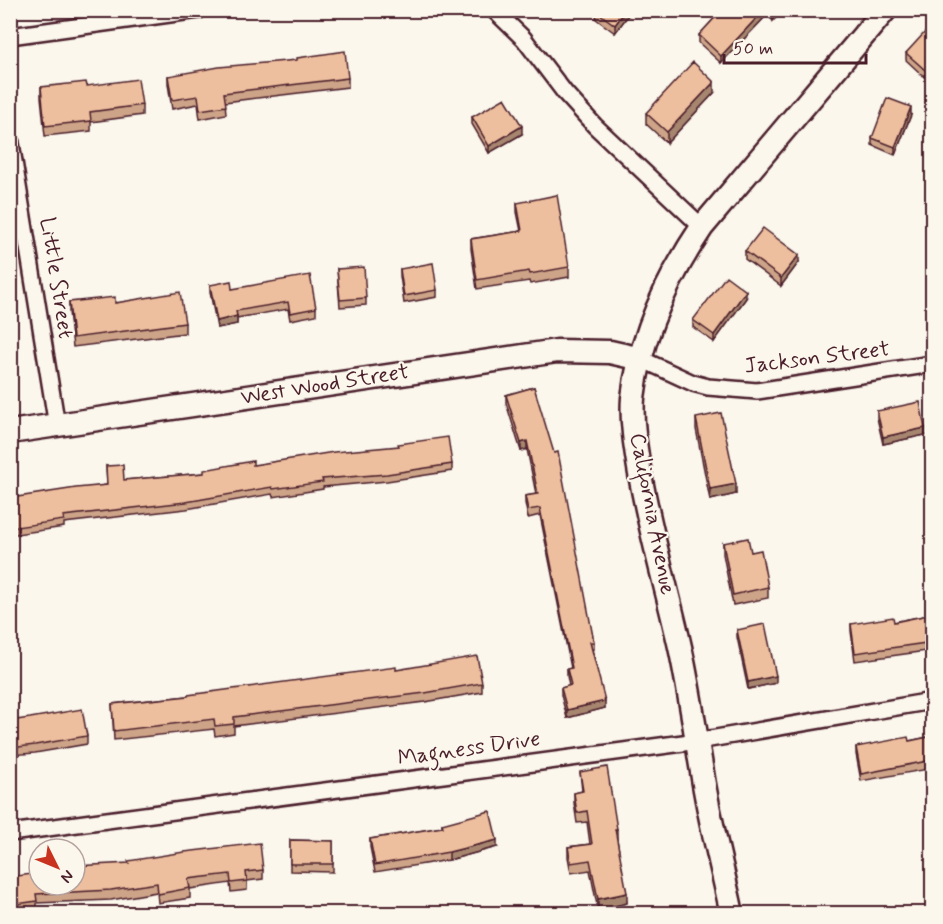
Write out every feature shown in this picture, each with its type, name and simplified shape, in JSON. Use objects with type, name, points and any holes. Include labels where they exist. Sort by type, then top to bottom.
[{"type":"main road","name":"California Avenue","points":[[732,914],[702,773],[681,649],[649,523],[636,446],[633,399],[640,359],[652,322],[682,257],[702,227],[885,10]]},
{"type":"main road","name":"West Wood Street","points":[[10,432],[557,351],[610,352],[640,359]]},
{"type":"street","points":[[10,36],[199,10]]},
{"type":"street","points":[[494,10],[524,39],[565,93],[595,126],[702,227]]},
{"type":"street","name":"Little Street","points":[[10,137],[57,426]]},
{"type":"street","name":"Jackson Street","points":[[640,359],[693,383],[724,390],[757,391],[933,364]]},
{"type":"street","name":"Magness Drive","points":[[10,833],[698,741],[933,701]]},
{"type":"building","points":[[597,10],[626,10],[615,25]]},
{"type":"building","points":[[722,10],[764,10],[721,56],[699,35]]},
{"type":"building","points":[[927,30],[933,35],[933,77],[906,53]]},
{"type":"building","points":[[345,51],[348,78],[224,93],[226,106],[200,110],[198,96],[172,100],[168,76],[219,67],[297,60],[297,58]]},
{"type":"building","points":[[693,62],[714,82],[667,132],[646,113]]},
{"type":"building","points":[[138,79],[142,105],[90,112],[91,121],[45,126],[41,87],[86,82],[87,86]]},
{"type":"building","points":[[505,98],[522,126],[489,146],[472,117]]},
{"type":"building","points":[[887,98],[911,107],[895,147],[872,138]]},
{"type":"building","points":[[557,195],[569,267],[477,280],[471,239],[522,231],[517,203]]},
{"type":"building","points":[[763,228],[799,255],[781,278],[745,251]]},
{"type":"building","points":[[433,263],[437,290],[404,296],[400,269]]},
{"type":"building","points":[[364,267],[366,298],[340,300],[337,269]]},
{"type":"building","points":[[310,275],[316,308],[290,313],[288,302],[236,311],[237,316],[217,321],[210,285],[231,281],[232,289]]},
{"type":"building","points":[[726,276],[746,291],[714,335],[693,320]]},
{"type":"building","points":[[180,292],[185,323],[73,338],[69,302],[115,297],[115,303]]},
{"type":"building","points":[[534,387],[554,453],[558,452],[594,642],[590,642],[605,701],[567,710],[561,688],[571,685],[567,669],[572,668],[540,508],[528,510],[525,496],[538,494],[527,441],[521,443],[506,395]]},
{"type":"building","points":[[920,402],[925,428],[883,437],[877,411]]},
{"type":"building","points":[[721,413],[736,484],[710,489],[696,418]]},
{"type":"building","points":[[448,437],[452,464],[387,474],[322,479],[323,482],[273,489],[272,487],[186,502],[63,516],[64,520],[10,528],[11,498],[107,485],[106,466],[123,465],[124,480],[204,473],[204,470],[253,461],[253,465],[334,452],[399,446],[398,444]]},
{"type":"building","points":[[748,538],[751,552],[761,550],[768,587],[733,595],[723,543]]},
{"type":"building","points":[[933,614],[933,642],[855,653],[851,624],[893,617],[894,622]]},
{"type":"building","points":[[765,624],[776,676],[748,682],[737,630]]},
{"type":"building","points":[[477,656],[482,683],[425,693],[234,717],[234,724],[215,726],[214,719],[114,731],[112,704],[188,696],[396,667],[396,670]]},
{"type":"building","points":[[82,709],[87,736],[10,748],[10,721]]},
{"type":"building","points":[[933,736],[933,765],[929,766],[928,761],[861,774],[856,747],[908,737],[909,741]]},
{"type":"building","points":[[607,767],[617,829],[615,829],[627,893],[598,899],[590,860],[571,863],[568,847],[592,844],[587,811],[577,813],[574,793],[583,791],[580,772]]},
{"type":"building","points":[[490,811],[497,840],[449,852],[375,865],[370,839],[443,827],[442,824]]},
{"type":"building","points":[[290,840],[333,841],[333,864],[290,864]]},
{"type":"building","points":[[260,843],[263,870],[246,872],[247,881],[231,883],[230,874],[188,879],[190,888],[158,894],[157,883],[87,891],[87,865],[129,863],[128,861]]},
{"type":"building","points":[[27,875],[27,897],[36,897],[37,901],[10,905],[10,877]]}]
